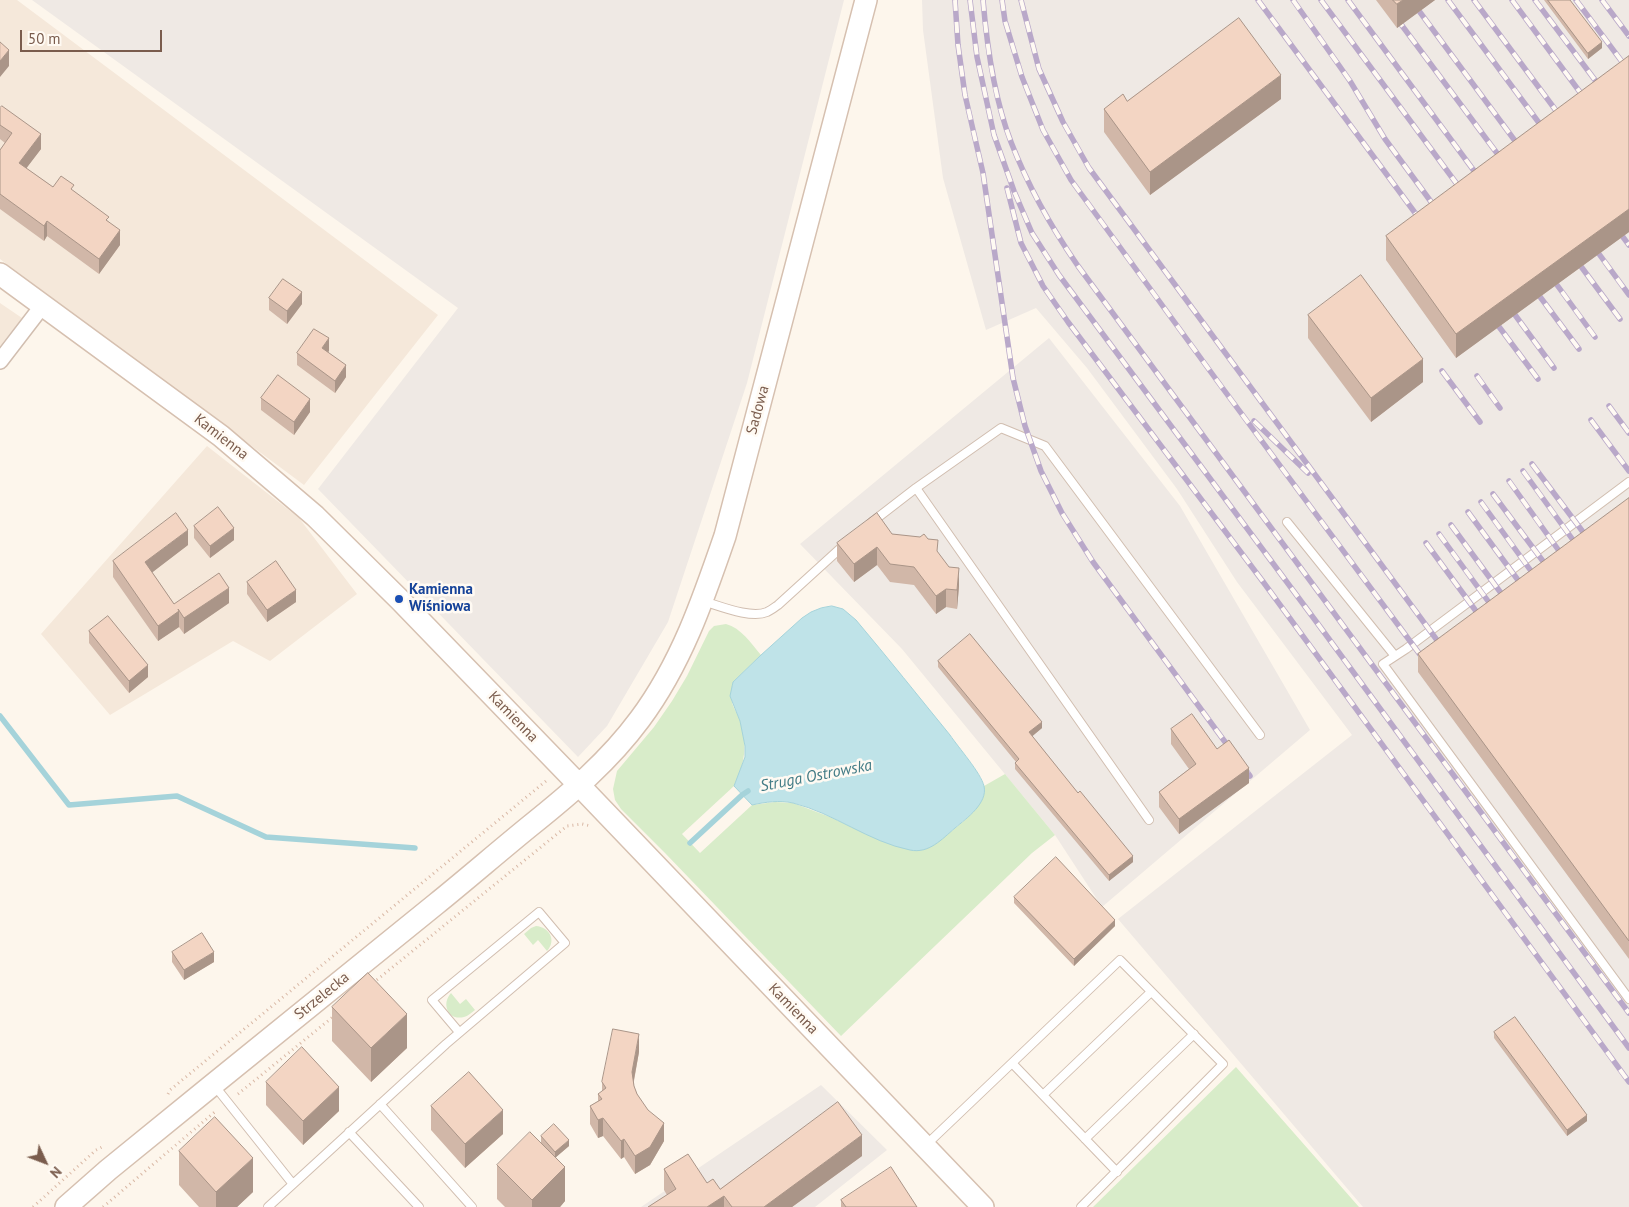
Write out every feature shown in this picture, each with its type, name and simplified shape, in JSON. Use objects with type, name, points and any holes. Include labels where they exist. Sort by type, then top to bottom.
[{"type":"street","name":"Sadowa","points":[[579,785],[625,738],[640,719],[680,656],[703,602],[725,536],[866,0]]},
{"type":"street","name":"Kamienna","points":[[0,274],[221,436],[315,516],[399,599],[579,785],[983,1207]]},
{"type":"street","points":[[0,360],[43,305]]},
{"type":"street","name":"Strzelecka","points":[[66,1207],[213,1084],[480,869],[579,785]]},
{"type":"lane","points":[[863,530],[916,488],[1001,428],[1045,446],[1260,735]]},
{"type":"lane","points":[[1629,482],[1383,664],[1629,999]]},
{"type":"lane","points":[[916,488],[1149,820]]},
{"type":"lane","points":[[1287,522],[1395,656]]},
{"type":"lane","points":[[703,602],[746,613],[768,612],[848,542]]},
{"type":"lane","points":[[268,1207],[458,1032],[565,943],[538,912],[432,1000],[458,1032]]},
{"type":"lane","points":[[925,1146],[1120,960],[1224,1064],[1081,1207]]},
{"type":"lane","points":[[1044,1095],[1151,992]]},
{"type":"lane","points":[[1085,1139],[1194,1034]]},
{"type":"lane","points":[[1012,1062],[1117,1172]]},
{"type":"lane","points":[[213,1084],[226,1103],[292,1183]]},
{"type":"lane","points":[[380,1104],[472,1207]]},
{"type":"lane","points":[[349,1132],[419,1207]]},
{"type":"path","points":[[166,1097],[170,1090],[546,781],[542,774]]},
{"type":"path","points":[[371,985],[567,826],[582,824],[601,829],[605,833],[614,822]]},
{"type":"path","points":[[104,1207],[181,1140],[341,1010]]},
{"type":"path","points":[[33,1207],[96,1150],[112,1142]]},
{"type":"shaded area","points":[[0,0],[17,0],[438,315],[304,485],[0,259]]},
{"type":"shaded area","points":[[32,0],[844,0],[747,383],[668,622],[607,726],[578,757],[318,489],[458,308]]},
{"type":"shaded area","points":[[922,0],[1629,0],[1629,1207],[1363,1207],[1118,919],[1352,735],[1237,582],[1177,489],[1087,368],[1036,308],[986,330],[943,178],[923,30]]},
{"type":"shaded area","points":[[0,303],[22,318],[0,346]]},
{"type":"shaded area","points":[[1049,338],[1180,506],[1310,730],[1102,907],[1055,835],[902,649],[800,544]]},
{"type":"shaded area","points":[[207,446],[299,518],[357,594],[270,661],[233,641],[110,715],[41,634]]},
{"type":"shaded area","points":[[821,1085],[887,1150],[815,1207],[641,1207]]},
{"type":"green space","points":[[726,624],[741,632],[761,655],[733,682],[732,702],[739,718],[745,745],[743,762],[738,778],[734,786],[682,834],[700,853],[752,805],[775,802],[793,803],[850,826],[940,840],[974,810],[983,795],[984,786],[1005,774],[1055,835],[1032,853],[841,1036],[621,809],[615,800],[613,789],[617,771],[654,727],[672,701],[687,676],[709,631],[714,626]]},
{"type":"green space","points":[[536,926],[545,929],[550,935],[551,943],[547,951],[538,940],[533,945],[524,934]]},
{"type":"green space","points":[[451,993],[460,1004],[466,999],[475,1010],[464,1017],[458,1018],[450,1014],[446,1006]]},
{"type":"green space","points":[[1236,1067],[1359,1207],[1093,1207]]},
{"type":"water","points":[[832,606],[843,609],[856,620],[950,735],[982,781],[984,786],[983,798],[976,810],[929,848],[917,851],[895,846],[880,841],[823,813],[793,803],[772,802],[752,805],[734,786],[745,757],[745,746],[740,721],[730,696],[733,682],[802,618],[821,608]]},
{"type":"building","points":[[1393,0],[1403,0],[1397,4]]},
{"type":"building","points":[[1548,0],[1570,0],[1602,42],[1588,53]]},
{"type":"building","points":[[1239,18],[1281,75],[1150,172],[1104,109],[1123,94],[1127,101]]},
{"type":"building","points":[[0,42],[9,50],[0,61]]},
{"type":"building","points":[[1629,56],[1629,209],[1456,334],[1386,236]]},
{"type":"building","points":[[2,106],[41,134],[19,163],[53,187],[61,176],[74,185],[71,189],[109,217],[106,220],[120,230],[99,259],[47,221],[44,226],[0,194],[0,150],[12,133],[0,125],[0,108]]},
{"type":"building","points":[[1361,275],[1423,359],[1371,398],[1308,315]]},
{"type":"building","points":[[283,279],[302,292],[287,311],[269,298]]},
{"type":"building","points":[[314,329],[329,338],[322,348],[346,365],[335,381],[297,353]]},
{"type":"building","points":[[278,375],[310,399],[294,422],[261,398]]},
{"type":"building","points":[[1629,498],[1629,941],[1418,654]]},
{"type":"building","points":[[218,507],[234,528],[210,546],[194,526]]},
{"type":"building","points":[[176,513],[188,530],[145,562],[174,604],[219,573],[229,588],[184,618],[178,609],[179,611],[158,626],[113,561]]},
{"type":"building","points":[[877,513],[892,534],[920,537],[924,534],[928,539],[938,540],[937,551],[949,567],[959,568],[957,590],[946,589],[936,596],[914,567],[890,564],[877,547],[854,564],[837,543]]},
{"type":"building","points":[[276,561],[296,590],[267,610],[247,582]]},
{"type":"building","points":[[108,616],[148,665],[129,681],[89,631]]},
{"type":"building","points":[[970,634],[1042,722],[1029,732],[1078,793],[1080,791],[1133,856],[1109,875],[1015,763],[1019,759],[938,661]]},
{"type":"building","points":[[1192,714],[1217,749],[1229,740],[1249,768],[1179,819],[1159,792],[1196,764],[1171,729]]},
{"type":"building","points":[[1056,857],[1115,920],[1074,959],[1014,897]]},
{"type":"building","points":[[202,933],[214,952],[184,970],[172,952]]},
{"type":"building","points":[[368,973],[407,1014],[371,1048],[332,1007]]},
{"type":"building","points":[[1515,1017],[1587,1115],[1567,1130],[1494,1032]]},
{"type":"building","points":[[613,1029],[639,1034],[632,1072],[634,1086],[648,1110],[664,1123],[650,1147],[635,1156],[624,1139],[621,1141],[603,1118],[598,1120],[590,1106],[602,1099],[598,1094],[606,1088],[602,1082]]},
{"type":"building","points":[[302,1047],[339,1087],[303,1121],[266,1082]]},
{"type":"building","points":[[469,1072],[503,1110],[465,1144],[431,1106]]},
{"type":"building","points":[[838,1102],[862,1135],[764,1207],[732,1207],[724,1196],[707,1207],[648,1207],[676,1189],[664,1169],[688,1154],[707,1183],[713,1179],[720,1189]]},
{"type":"building","points":[[215,1117],[253,1158],[216,1192],[179,1151]]},
{"type":"building","points":[[554,1124],[569,1140],[555,1152],[541,1136]]},
{"type":"building","points":[[530,1132],[565,1167],[532,1200],[497,1165]]},
{"type":"building","points":[[891,1167],[917,1207],[846,1207],[841,1200]]},
{"type":"waterway","points":[[0,716],[69,805],[177,796],[266,837],[415,848]]},
{"type":"waterway","name":"Struga Ostrowska","points":[[690,843],[748,791]]},
{"type":"railway","points":[[955,0],[958,45],[965,95],[983,173],[1013,378],[1025,426],[1041,471],[1062,513],[1093,562],[1250,776]]},
{"type":"railway","points":[[970,0],[977,57],[994,135],[1014,191],[1032,233],[1059,275],[1629,1048]]},
{"type":"railway","points":[[983,0],[992,72],[1000,108],[1011,142],[1041,206],[1078,266],[1629,1013]]},
{"type":"railway","points":[[1002,0],[1005,21],[1022,77],[1043,130],[1071,180],[1427,664]]},
{"type":"railway","points":[[1021,0],[1039,69],[1063,122],[1089,168],[1445,651]]},
{"type":"railway","points":[[1258,0],[1424,225]]},
{"type":"railway","points":[[1293,0],[1350,81],[1385,139],[1440,214]]},
{"type":"railway","points":[[1321,0],[1465,195]]},
{"type":"railway","points":[[1348,0],[1483,183]]},
{"type":"railway","points":[[1383,0],[1505,164]]},
{"type":"railway","points":[[1411,0],[1524,153]]},
{"type":"railway","points":[[1448,0],[1548,135]]},
{"type":"railway","points":[[1474,0],[1563,120]]},
{"type":"railway","points":[[1512,0],[1588,103]]},
{"type":"railway","points":[[1535,0],[1604,92]]},
{"type":"railway","points":[[1576,0],[1629,71]]},
{"type":"railway","points":[[1602,0],[1629,36]]},
{"type":"railway","points":[[1007,188],[1021,243],[1043,286],[1068,322],[1264,583],[1629,1082]]},
{"type":"railway","points":[[1614,225],[1629,245]]},
{"type":"railway","points":[[1591,243],[1629,295]]},
{"type":"railway","points":[[1574,257],[1620,319]]},
{"type":"railway","points":[[1549,274],[1595,337]]},
{"type":"railway","points":[[1532,286],[1579,349]]},
{"type":"railway","points":[[1507,304],[1554,368]]},
{"type":"railway","points":[[1491,316],[1538,379]]},
{"type":"railway","points":[[1442,371],[1480,422]]},
{"type":"railway","points":[[1477,376],[1500,408]]},
{"type":"railway","points":[[1609,406],[1629,433]]},
{"type":"railway","points":[[1591,420],[1629,471]]},
{"type":"railway","points":[[1254,421],[1308,473]]},
{"type":"railway","points":[[1532,464],[1592,544]]},
{"type":"railway","points":[[1523,471],[1581,551]]},
{"type":"railway","points":[[1509,481],[1567,562]]},
{"type":"railway","points":[[1493,494],[1551,572]]},
{"type":"railway","points":[[1481,502],[1539,582]]},
{"type":"railway","points":[[1468,512],[1526,591]]},
{"type":"railway","points":[[1451,525],[1509,604]]},
{"type":"railway","points":[[1439,534],[1496,612]]},
{"type":"railway","points":[[1426,543],[1484,622]]},
{"type":"place","name":"Kamienna Wiśniowa","points":[[399,599]]}]
